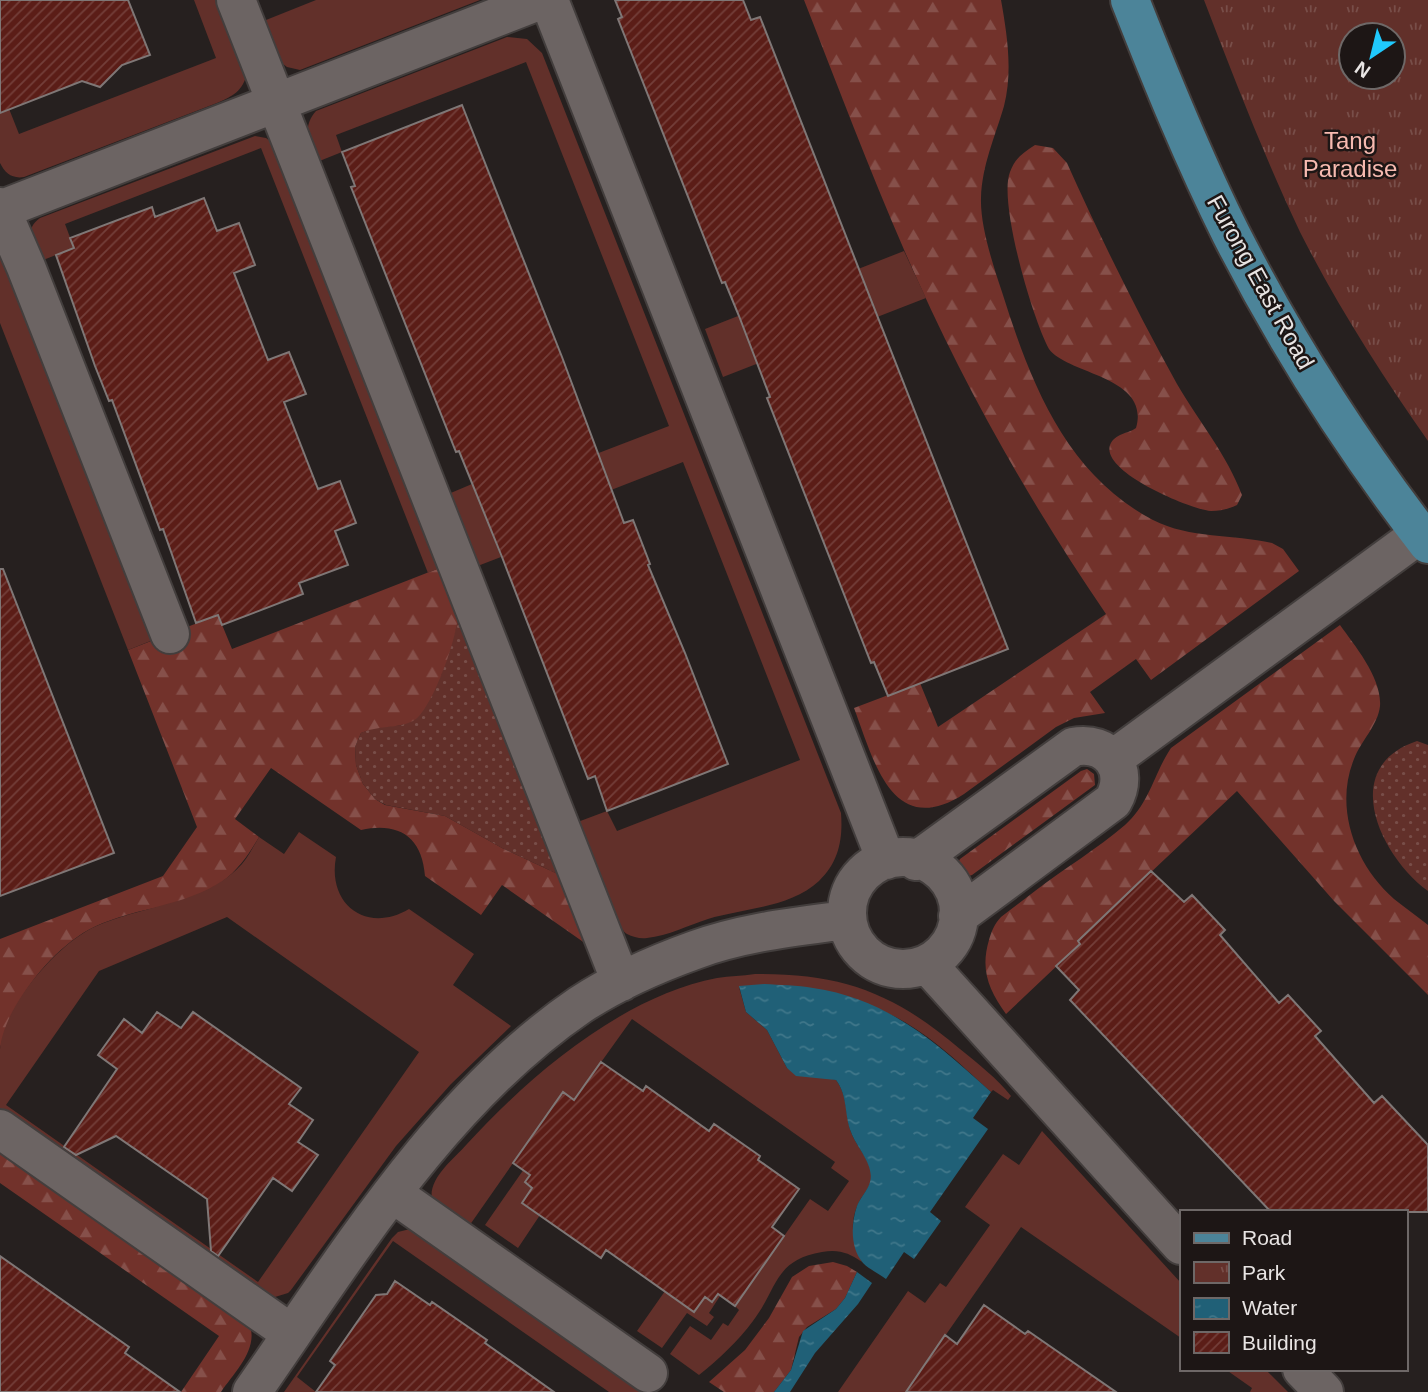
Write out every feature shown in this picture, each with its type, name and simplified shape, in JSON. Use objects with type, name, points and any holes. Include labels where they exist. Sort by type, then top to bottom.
[{"type":"main road","name":"Furong East Road","points":[[1130,0],[1196,160],[1238,246],[1286,334],[1336,416],[1424,539]]},
{"type":"street","points":[[236,0],[621,982]]},
{"type":"street","points":[[170,634],[26,267],[0,209],[541,0]]},
{"type":"street","points":[[549,0],[907,860]]},
{"type":"street","points":[[1113,759],[1424,539]]},
{"type":"street","points":[[907,860],[1073,747],[1090,746],[1107,753],[1113,759],[1120,776],[1120,785],[1113,801],[958,916]]},
{"type":"street","points":[[907,860],[935,866],[951,883],[959,903],[958,924],[949,946],[928,965],[912,969],[890,969],[870,959],[854,943],[846,920],[847,901],[856,880],[873,864],[907,860]]},
{"type":"street","points":[[252,1392],[392,1194],[429,1147],[515,1056],[583,1004],[621,982],[696,949],[768,930],[846,920]]},
{"type":"street","points":[[928,965],[1180,1244]]},
{"type":"street","points":[[0,1129],[292,1334]]},
{"type":"street","points":[[392,1194],[648,1373]]},
{"type":"street","points":[[1303,1371],[1324,1392]]},
{"type":"green space","points":[[194,0],[220,0],[247,73],[236,92],[217,103],[24,177],[12,176],[4,170],[0,163],[0,86],[19,134],[216,58]]},
{"type":"green space","points":[[316,0],[480,0],[300,70],[287,67],[279,61],[261,22]]},
{"type":"green space","points":[[804,0],[1001,0],[1009,66],[1007,93],[984,174],[981,198],[983,221],[991,258],[1025,359],[1055,422],[1096,477],[1122,501],[1153,520],[1197,533],[1272,543],[1283,549],[1299,571],[1151,680],[1136,659],[1090,692],[1105,713],[1074,718],[1056,727],[964,794],[939,806],[919,807],[903,801],[890,788],[879,771],[854,708],[920,683],[938,727],[1106,614],[1023,483],[949,346],[892,221]]},
{"type":"green space","name":"Tang Paradise","points":[[1204,0],[1428,0],[1428,441],[1360,339],[1329,286],[1300,232],[1262,146]]},
{"type":"green space","points":[[507,37],[527,39],[542,53],[841,813],[840,841],[835,858],[826,874],[807,890],[781,902],[722,915],[655,937],[634,937],[621,928],[575,823],[607,811],[617,831],[800,760],[683,462],[493,536],[501,557],[475,567],[446,495],[472,484],[479,499],[669,426],[526,62],[336,135],[342,152],[317,162],[308,136],[309,123],[316,111]]},
{"type":"green space","points":[[255,136],[266,138],[274,144],[442,567],[428,573],[261,148],[65,224],[74,248],[38,262],[30,233],[40,218]]},
{"type":"green space","points":[[1035,145],[1053,148],[1067,163],[1148,330],[1177,384],[1236,480],[1242,495],[1237,505],[1218,511],[1200,509],[1167,496],[1132,477],[1111,456],[1110,445],[1118,436],[1136,428],[1137,411],[1131,397],[1120,387],[1059,358],[1049,349],[1026,288],[1009,208],[1008,187],[1012,167],[1023,153]]},
{"type":"green space","points":[[0,244],[158,638],[128,650],[0,323]]},
{"type":"green space","points":[[904,251],[926,298],[723,377],[705,329]]},
{"type":"green space","points":[[442,567],[458,608],[455,633],[444,669],[421,714],[413,721],[361,733],[355,747],[356,765],[363,784],[375,799],[385,805],[445,816],[502,848],[564,877],[589,946],[502,885],[481,915],[425,876],[419,851],[406,835],[386,828],[361,830],[271,768],[235,819],[259,837],[234,872],[203,893],[109,921],[89,929],[68,944],[31,983],[12,1015],[0,1048],[0,939],[163,876],[197,827],[128,650],[218,615],[232,649]]},
{"type":"green space","points":[[458,608],[564,877],[502,848],[445,816],[386,805],[375,799],[363,784],[356,765],[355,747],[361,733],[372,728],[402,725],[441,675],[455,631]]},
{"type":"green space","points":[[1340,625],[1360,652],[1377,684],[1380,706],[1376,720],[1357,752],[1348,778],[1346,797],[1352,835],[1368,870],[1380,885],[1428,925],[1428,995],[1334,901],[1237,791],[1078,941],[1080,944],[1006,1014],[991,988],[985,961],[989,940],[999,919],[1125,825],[1146,798],[1171,748]]},
{"type":"green space","points":[[1417,741],[1428,745],[1428,891],[1411,876],[1383,835],[1375,813],[1373,791],[1379,770],[1393,753]]},
{"type":"green space","points":[[1087,769],[1094,774],[1095,785],[972,875],[966,877],[959,872],[957,865],[960,859]]},
{"type":"green space","points":[[299,832],[336,857],[338,889],[353,910],[365,916],[379,918],[393,916],[409,909],[474,954],[453,985],[511,1026],[451,1084],[396,1146],[291,1290],[275,1297],[229,1269],[0,1108],[0,1049],[10,1017],[30,984],[56,955],[82,934],[106,922],[186,898],[216,885],[242,864],[259,837],[284,854]],"holes":[[[227,917],[419,1052],[258,1282],[6,1105],[99,971]]]},
{"type":"green space","points":[[755,974],[814,977],[865,990],[889,1000],[936,1030],[987,1071],[1011,1096],[1008,1100],[993,1090],[991,1092],[946,1051],[917,1030],[870,1005],[793,987],[739,987],[746,1012],[767,1030],[787,1068],[836,1080],[844,1099],[853,1138],[868,1162],[871,1181],[856,1208],[853,1224],[854,1239],[862,1262],[848,1254],[834,1251],[806,1256],[794,1262],[779,1277],[747,1328],[728,1350],[699,1375],[670,1354],[690,1326],[711,1340],[723,1323],[728,1326],[739,1310],[735,1306],[810,1199],[828,1211],[849,1181],[831,1168],[835,1162],[632,1019],[574,1100],[562,1093],[467,1229],[432,1200],[432,1192],[443,1170],[492,1118],[519,1091],[580,1042],[613,1020],[682,987],[717,978]]},
{"type":"green space","points":[[1042,1131],[1180,1282],[1180,1337],[1021,1227],[906,1392],[838,1392],[908,1291],[925,1303],[940,1283],[946,1287],[990,1225],[965,1207],[1003,1154],[1019,1165]]},
{"type":"green space","points":[[540,1146],[547,1151],[525,1182],[532,1188],[522,1203],[540,1215],[518,1248],[485,1225]]},
{"type":"green space","points":[[0,1150],[250,1326],[252,1335],[248,1352],[221,1392],[181,1392],[219,1336],[0,1183]]},
{"type":"green space","points":[[414,1228],[646,1389],[644,1392],[609,1392],[393,1241],[297,1377],[316,1392],[284,1392],[392,1238],[398,1232]]},
{"type":"green space","points":[[833,1262],[857,1272],[845,1298],[836,1309],[807,1327],[799,1337],[791,1370],[774,1392],[724,1392],[709,1382],[745,1350],[769,1318],[792,1277],[809,1266]]},
{"type":"green space","points":[[734,1271],[741,1275],[724,1299],[720,1296],[709,1313],[714,1317],[707,1326],[687,1313],[662,1348],[637,1331],[665,1291],[705,1297],[713,1302]]},
{"type":"green space","points":[[1228,1371],[1267,1371],[1288,1392],[1250,1392],[1252,1388]]},
{"type":"water","points":[[764,984],[807,987],[865,1002],[931,1040],[991,1092],[973,1118],[988,1129],[930,1212],[941,1221],[914,1259],[904,1252],[886,1279],[863,1263],[854,1243],[855,1213],[871,1176],[868,1163],[853,1138],[840,1086],[836,1080],[796,1076],[787,1068],[767,1030],[746,1012],[739,986]]},
{"type":"water","points":[[857,1272],[872,1283],[858,1304],[815,1353],[790,1392],[774,1392],[791,1370],[803,1331],[836,1309],[845,1298]]},
{"type":"building","points":[[0,0],[128,0],[150,55],[122,65],[100,87],[82,81],[0,113]]},
{"type":"building","points":[[615,0],[743,0],[751,20],[760,17],[1008,649],[888,696],[874,662],[871,663],[767,398],[770,397],[739,316],[725,282],[722,283],[618,19],[622,17]]},
{"type":"building","points":[[462,105],[562,357],[624,523],[633,520],[650,564],[648,565],[728,764],[607,811],[595,776],[588,779],[502,557],[459,451],[456,452],[351,187],[355,186],[342,152]]},
{"type":"building","points":[[204,198],[217,231],[239,223],[255,265],[234,273],[268,360],[289,352],[306,394],[284,402],[318,489],[340,481],[356,523],[335,531],[348,565],[299,583],[303,594],[222,625],[218,615],[196,623],[163,529],[160,530],[112,400],[109,401],[95,366],[56,255],[74,248],[70,238],[152,207],[155,217]]},
{"type":"building","points":[[0,569],[3,569],[114,853],[0,896]]},
{"type":"building","points":[[1151,871],[1184,902],[1192,895],[1225,930],[1220,935],[1279,1003],[1288,995],[1321,1031],[1315,1036],[1374,1103],[1382,1096],[1428,1145],[1428,1212],[1269,1210],[1070,1000],[1079,990],[1056,966],[1080,944],[1078,941]]},
{"type":"building","points":[[157,1012],[181,1028],[193,1012],[301,1088],[289,1104],[313,1120],[298,1142],[318,1155],[292,1191],[273,1178],[218,1256],[211,1251],[207,1199],[116,1136],[76,1155],[64,1147],[117,1069],[98,1055],[124,1019],[142,1033]]},
{"type":"building","points":[[601,1062],[643,1091],[646,1086],[709,1131],[714,1124],[760,1156],[758,1160],[799,1189],[772,1227],[784,1236],[735,1306],[718,1294],[712,1302],[705,1297],[694,1312],[606,1250],[601,1258],[522,1203],[532,1188],[525,1182],[530,1175],[513,1163],[563,1092],[574,1100]]},
{"type":"building","points":[[0,1256],[129,1347],[125,1353],[180,1392],[0,1392]]},
{"type":"building","points":[[395,1281],[430,1305],[432,1302],[487,1340],[485,1343],[554,1392],[316,1392],[335,1365],[330,1361],[376,1295],[387,1294]]},
{"type":"building","points":[[984,1305],[1025,1334],[1028,1331],[1116,1392],[906,1392],[945,1335],[957,1344]]}]
